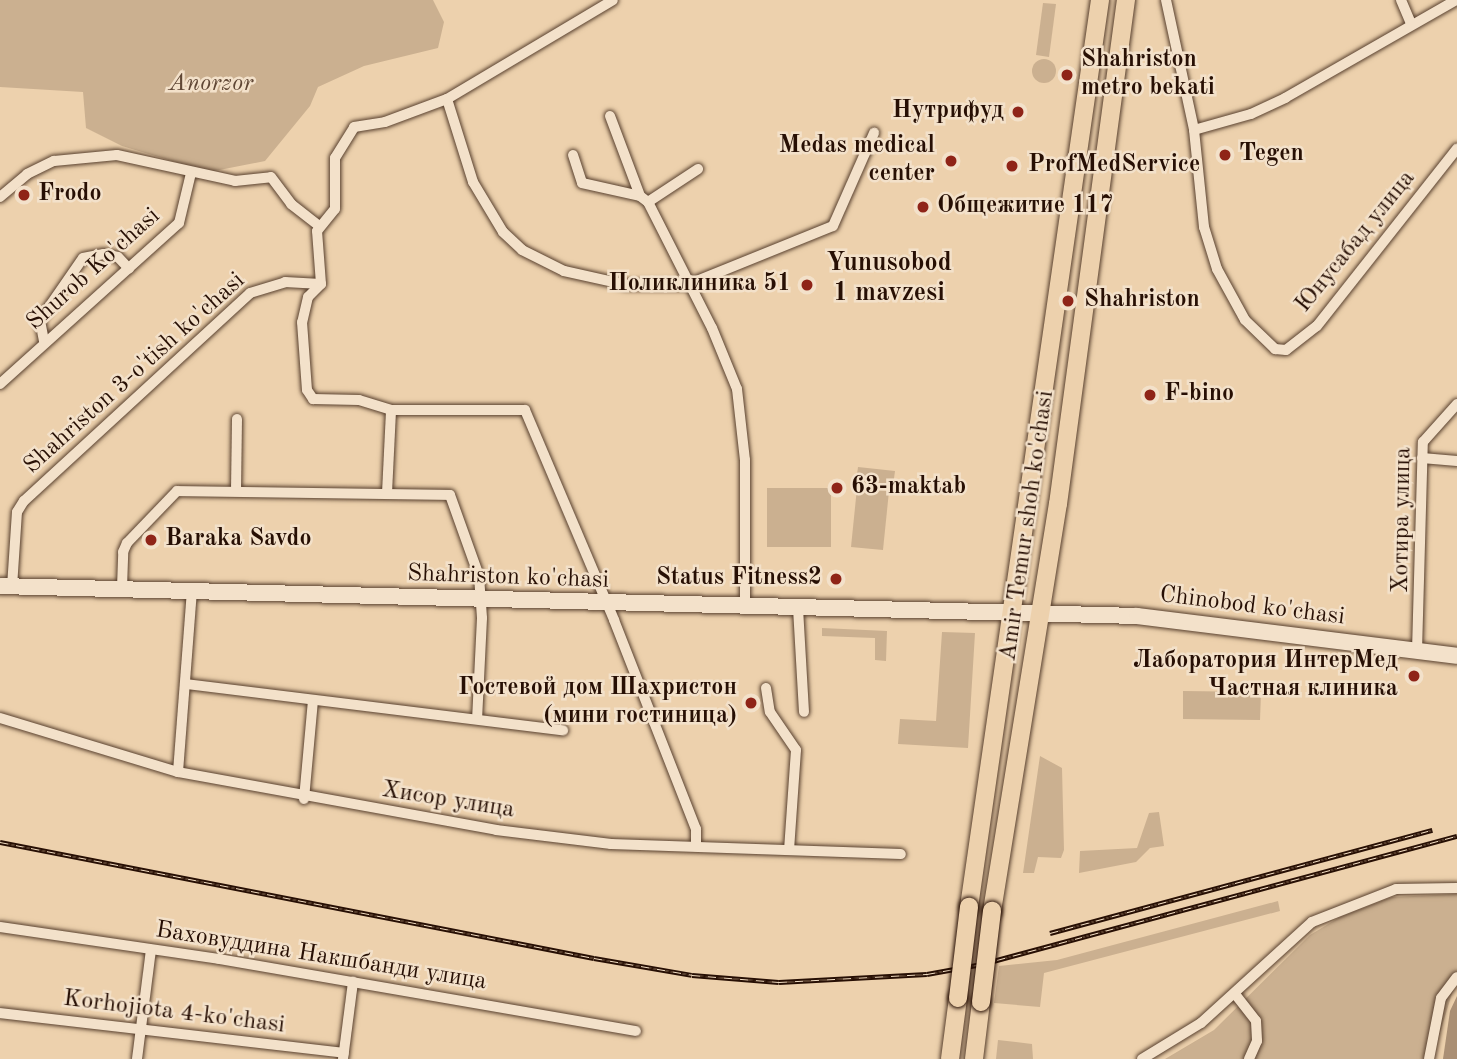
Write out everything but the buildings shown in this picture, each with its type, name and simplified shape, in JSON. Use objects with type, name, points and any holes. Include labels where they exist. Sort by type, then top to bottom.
[{"type":"main road","name":"Amir Temur shoh ko'chasi","points":[[950,1059],[969,908],[1015,613],[1100,0]]},
{"type":"main road","name":"Amir Temur shoh ko'chasi","points":[[974,1059],[992,911],[1058,502],[1126,0]]},
{"type":"main road","points":[[1031,499],[1058,502]]},
{"type":"main road","name":"Shahriston ko'chasi","points":[[6,586],[745,607],[798,615],[1015,613]]},
{"type":"main road","name":"Chinobod ko'chasi","points":[[1015,613],[1178,619],[1457,656]]},
{"type":"street","points":[[318,225],[335,209],[335,158],[354,127],[385,122],[447,99],[613,0]]},
{"type":"street","name":"Юнусабад улица","points":[[1166,0],[1194,130],[1204,227],[1217,269],[1253,331],[1281,351],[1317,326],[1457,149]]},
{"type":"street","points":[[1401,0],[1411,23]]},
{"type":"street","points":[[1194,130],[1285,98],[1411,23],[1456,0]]},
{"type":"street","points":[[447,99],[482,200],[503,232],[522,250],[564,271],[626,285],[687,285],[833,226],[874,133]]},
{"type":"street","points":[[610,116],[644,199],[737,389],[743,415],[745,607]]},
{"type":"street","points":[[1,192],[40,166],[80,155],[117,155],[235,181],[271,177],[291,204],[318,225],[321,284],[308,297],[303,314],[307,390],[313,399],[359,400],[391,410],[525,410],[696,829],[696,845]]},
{"type":"street","points":[[573,155],[582,183],[644,199],[698,169]]},
{"type":"street","name":"Shurob Ko'chasi","points":[[0,384],[44,341],[179,223],[191,173]]},
{"type":"street","points":[[44,341],[40,320],[83,258],[104,254],[118,257],[128,269]]},
{"type":"street","name":"Shahriston 3-o'tish ko'chasi","points":[[6,586],[18,512],[24,501],[250,293],[285,282],[321,284]]},
{"type":"street","name":"Хотира улица","points":[[1417,651],[1422,606],[1422,458],[1426,435],[1457,404]]},
{"type":"street","points":[[387,493],[391,410]]},
{"type":"street","points":[[236,491],[237,419]]},
{"type":"street","points":[[1422,458],[1457,461]]},
{"type":"street","points":[[122,589],[122,552],[173,493],[236,491],[450,495],[479,576],[481,600],[477,719]]},
{"type":"street","points":[[178,772],[192,590]]},
{"type":"street","points":[[798,615],[804,712]]},
{"type":"street","points":[[186,684],[563,730]]},
{"type":"street","points":[[766,688],[770,712],[796,750],[789,849]]},
{"type":"street","points":[[304,799],[313,700]]},
{"type":"street","name":"Хисор улица","points":[[0,718],[178,772],[304,799],[574,841],[901,854]]},
{"type":"street","points":[[1142,1059],[1201,1023],[1312,922],[1395,889],[1457,888]]},
{"type":"street","name":"Баховуддина Накшбанди улица","points":[[0,927],[353,982],[636,1031]]},
{"type":"street","points":[[137,1059],[150,950]]},
{"type":"street","points":[[1429,1059],[1441,998],[1457,977]]},
{"type":"street","points":[[343,1056],[353,982]]},
{"type":"street","points":[[1235,994],[1256,1021],[1257,1041],[1248,1059]]},
{"type":"street","name":"Korhojiota 4-ko'chasi","points":[[0,1013],[343,1056]]},
{"type":"green space","name":"Anorzor","points":[[0,0],[433,0],[444,22],[438,48],[364,66],[318,87],[310,106],[265,161],[209,172],[122,146],[86,128],[83,92],[0,87]]},
{"type":"green space","points":[[1043,3],[1056,4],[1049,57],[1036,55]]},
{"type":"green space","points":[[1044,59],[1052,63],[1056,71],[1052,79],[1044,83],[1036,79],[1032,71],[1036,63]]},
{"type":"green space","points":[[858,467],[895,471],[893,486],[856,482]]},
{"type":"green space","points":[[767,488],[831,488],[831,547],[767,547]]},
{"type":"green space","points":[[857,488],[889,491],[883,550],[851,547]]},
{"type":"green space","points":[[822,628],[887,631],[886,661],[875,660],[875,638],[822,636]]},
{"type":"green space","points":[[942,632],[975,633],[968,748],[898,744],[900,719],[936,721]]},
{"type":"green space","points":[[1183,691],[1261,692],[1260,720],[1183,719]]},
{"type":"green space","points":[[1040,756],[1062,768],[1064,850],[1061,858],[1038,857],[1034,873],[1023,873]]},
{"type":"green space","points":[[1159,812],[1164,846],[1150,848],[1136,862],[1079,873],[1080,851],[1137,848],[1149,813]]},
{"type":"green space","points":[[1457,894],[1457,977],[1432,1059],[1165,1059],[1214,1030],[1310,935],[1340,917],[1392,897]]},
{"type":"green space","points":[[1278,901],[1280,911],[1044,973],[1040,1007],[994,1003],[999,966],[1057,960]]},
{"type":"green space","points":[[998,1040],[1032,1044],[1033,1059],[996,1059]]},
{"type":"shaded area","points":[[1457,996],[1457,1059],[1443,1059],[1450,1011]]},
{"type":"railway","points":[[1050,933],[1432,830]]},
{"type":"railway","points":[[0,842],[594,958],[692,975],[779,982],[927,974],[982,964],[1457,836]]},
{"type":"place","name":"Shahriston metro bekati","points":[[1067,75]]},
{"type":"place","name":"Нутрифуд","points":[[1018,112]]},
{"type":"place","name":"Tegen","points":[[1225,155]]},
{"type":"place","name":"Medas medical center","points":[[951,161]]},
{"type":"place","name":"ProfMedService","points":[[1012,166]]},
{"type":"place","name":"Frodo","points":[[24,195]]},
{"type":"place","name":"Общежитие 117","points":[[923,207]]},
{"type":"place","name":"Поликлиника 51","points":[[807,285]]},
{"type":"place","name":"Shahriston","points":[[1068,301]]},
{"type":"place","name":"F-bino","points":[[1150,395]]},
{"type":"place","name":"63-maktab","points":[[837,488]]},
{"type":"place","name":"Baraka Savdo","points":[[151,540]]},
{"type":"place","name":"Status Fitness2","points":[[836,579]]},
{"type":"place","name":"Лаборатория ИнтерМед Частная клиника","points":[[1414,676]]},
{"type":"place","name":"Гостевой дом Шахристон (мини гостиница)","points":[[751,703]]},
{"type":"district","name":"Yunusobod 1 mavzesi","points":[[889,279]]}]
